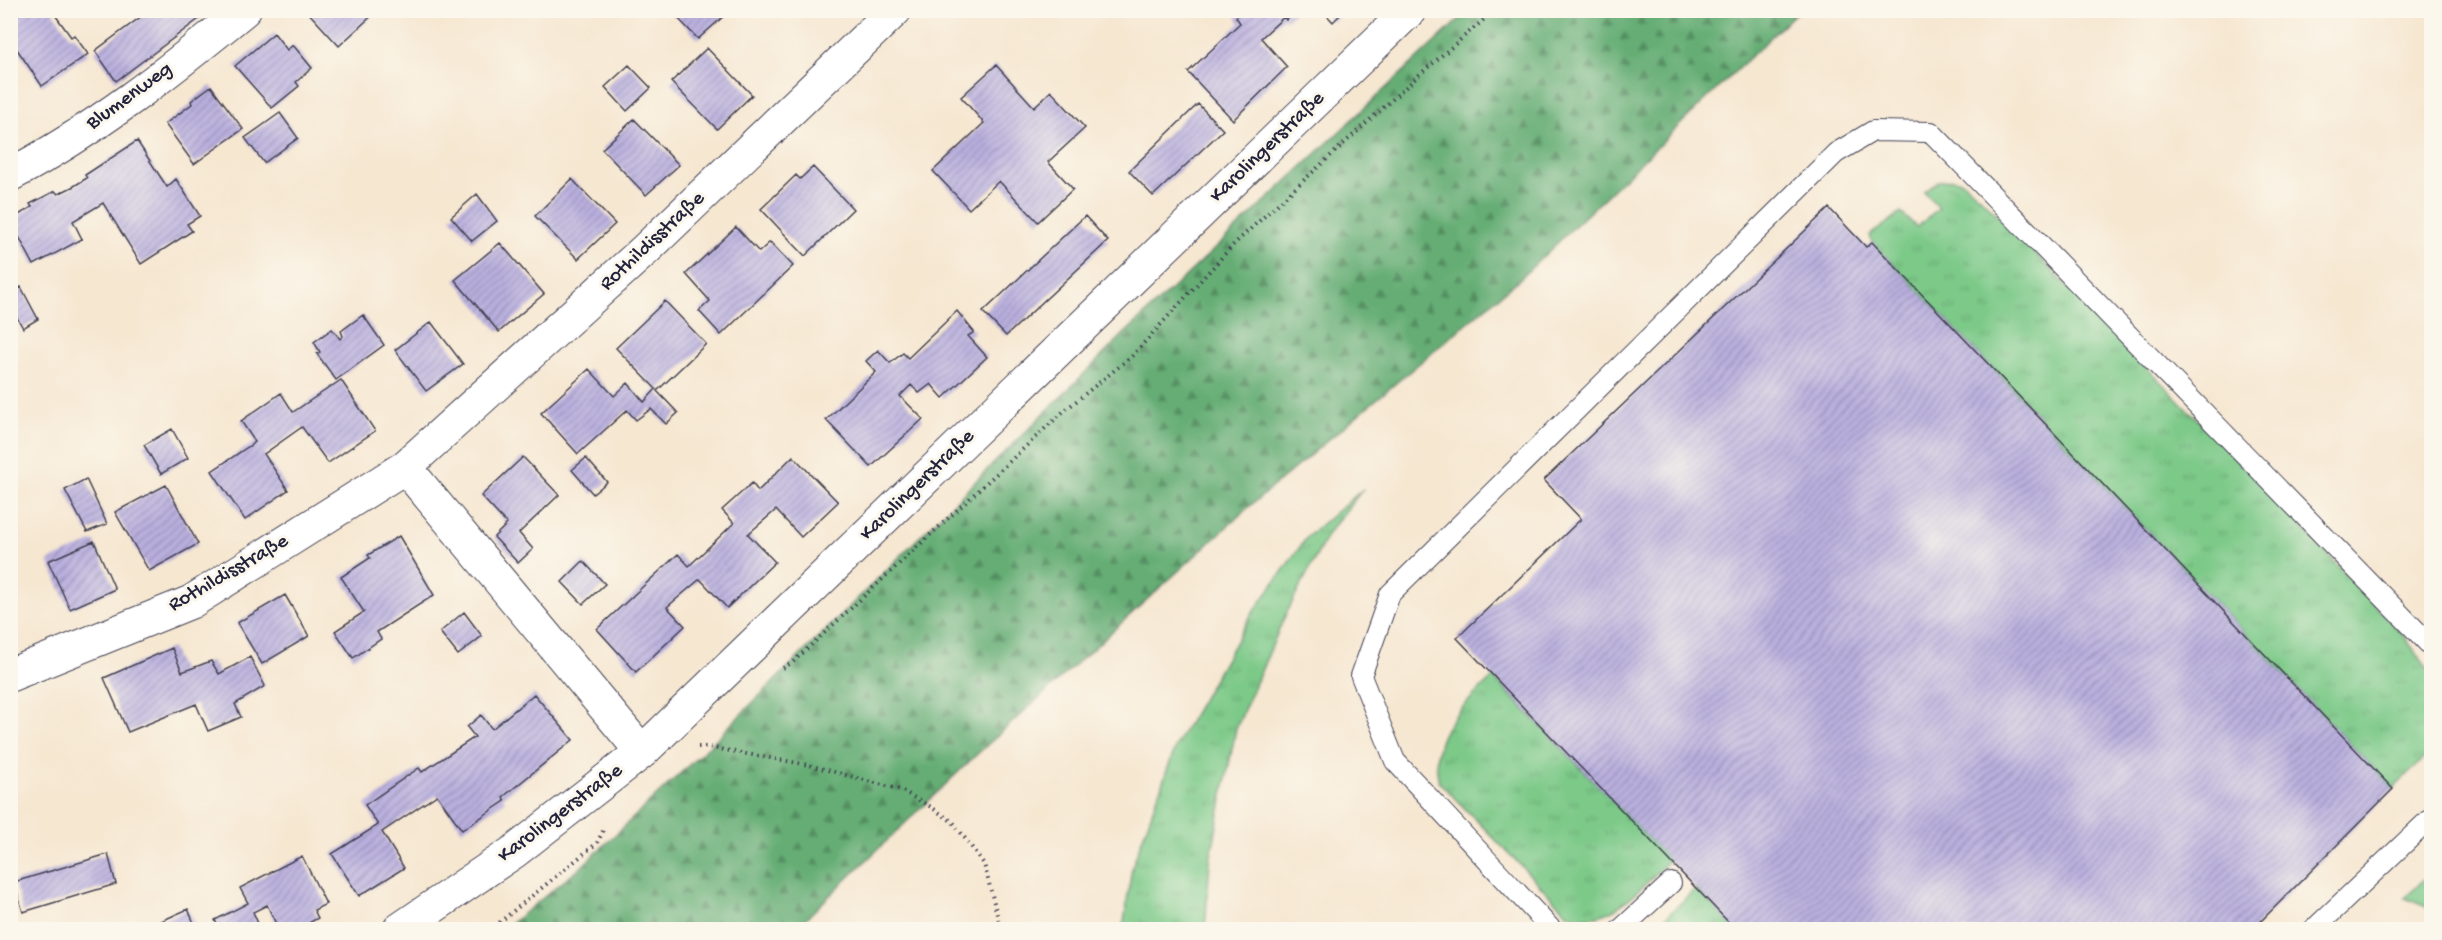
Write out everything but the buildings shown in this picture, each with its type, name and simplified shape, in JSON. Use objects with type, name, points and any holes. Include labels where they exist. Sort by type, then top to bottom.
[{"type":"street","name":"Blumenweg","points":[[10,175],[66,142],[135,95],[244,10]]},
{"type":"street","name":"Rothildisstraße","points":[[10,675],[190,602],[405,468],[646,249],[895,10]]},
{"type":"street","name":"Karolingerstraße","points":[[399,930],[515,851],[642,752],[1410,10]]},
{"type":"street","points":[[405,468],[642,752]]},
{"type":"lane","points":[[1552,930],[1395,761],[1361,676],[1390,594],[1836,153],[1873,131],[1931,132],[2432,647]]},
{"type":"lane","points":[[2313,930],[2432,817]]},
{"type":"lane","points":[[1620,930],[1671,883]]},
{"type":"path","points":[[774,673],[794,661],[1064,411],[1132,356],[1234,244],[1419,75],[1495,10]]},
{"type":"path","points":[[697,747],[809,765],[901,790],[931,807],[953,822],[984,864],[1001,930]]},
{"type":"path","points":[[490,930],[597,843],[607,823]]},
{"type":"green space","points":[[1469,10],[1798,11],[1523,276],[1251,505],[973,758],[795,929],[504,929],[580,868],[708,747],[1126,332]]},
{"type":"green space","points":[[1953,179],[1962,181],[1985,202],[2280,504],[2403,635],[2431,673],[2431,752],[2393,789],[1872,242],[1870,235],[1901,213],[1917,227],[1939,208],[1924,192],[1939,181]]},
{"type":"green space","points":[[1363,489],[1329,532],[1285,616],[1236,729],[1210,861],[1205,929],[1123,929],[1132,867],[1177,743],[1250,617],[1307,537]]},
{"type":"green space","points":[[1493,677],[1670,860],[1636,893],[1611,911],[1598,916],[1583,917],[1568,914],[1439,782],[1436,765],[1442,736],[1459,711]]},
{"type":"green space","points":[[2431,873],[2431,909],[2405,898]]},
{"type":"green space","points":[[1696,888],[1736,930],[1653,930]]}]
